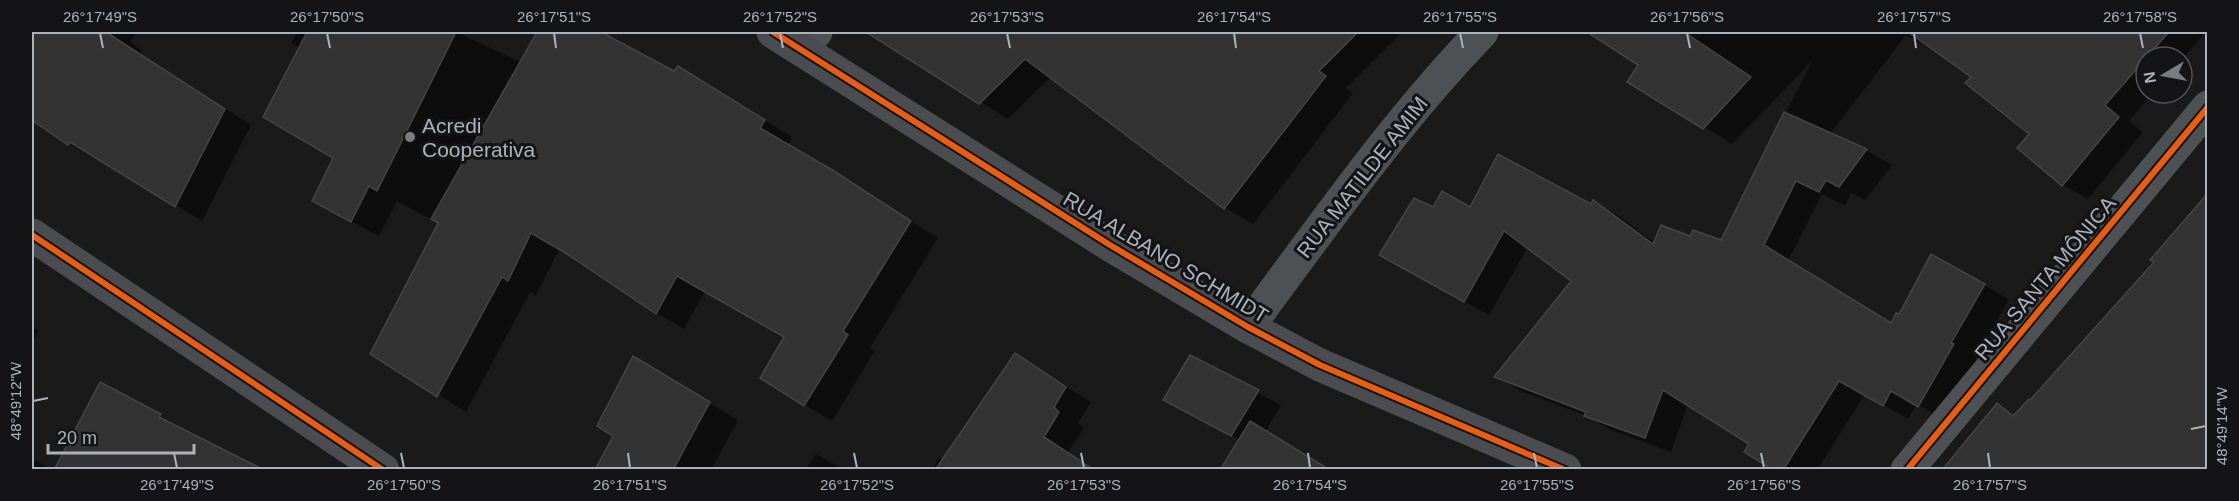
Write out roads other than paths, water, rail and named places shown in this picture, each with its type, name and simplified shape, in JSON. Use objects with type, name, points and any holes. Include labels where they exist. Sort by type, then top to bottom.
[{"type":"main road","name":"RUA ALBANO SCHMIDT","points":[[796,37],[1110,244],[1248,327],[1320,365],[1565,470]]},
{"type":"main road","points":[[32,234],[362,464]]},
{"type":"street","name":"RUA MATILDE AMIM","points":[[1248,327],[1386,141],[1456,58],[1482,32]]},
{"type":"street","name":"RUA SANTA MÔNICA","points":[[1908,470],[2208,107]]},
{"type":"place","name":"Acredi Cooperativa","points":[[410,137]]}]
